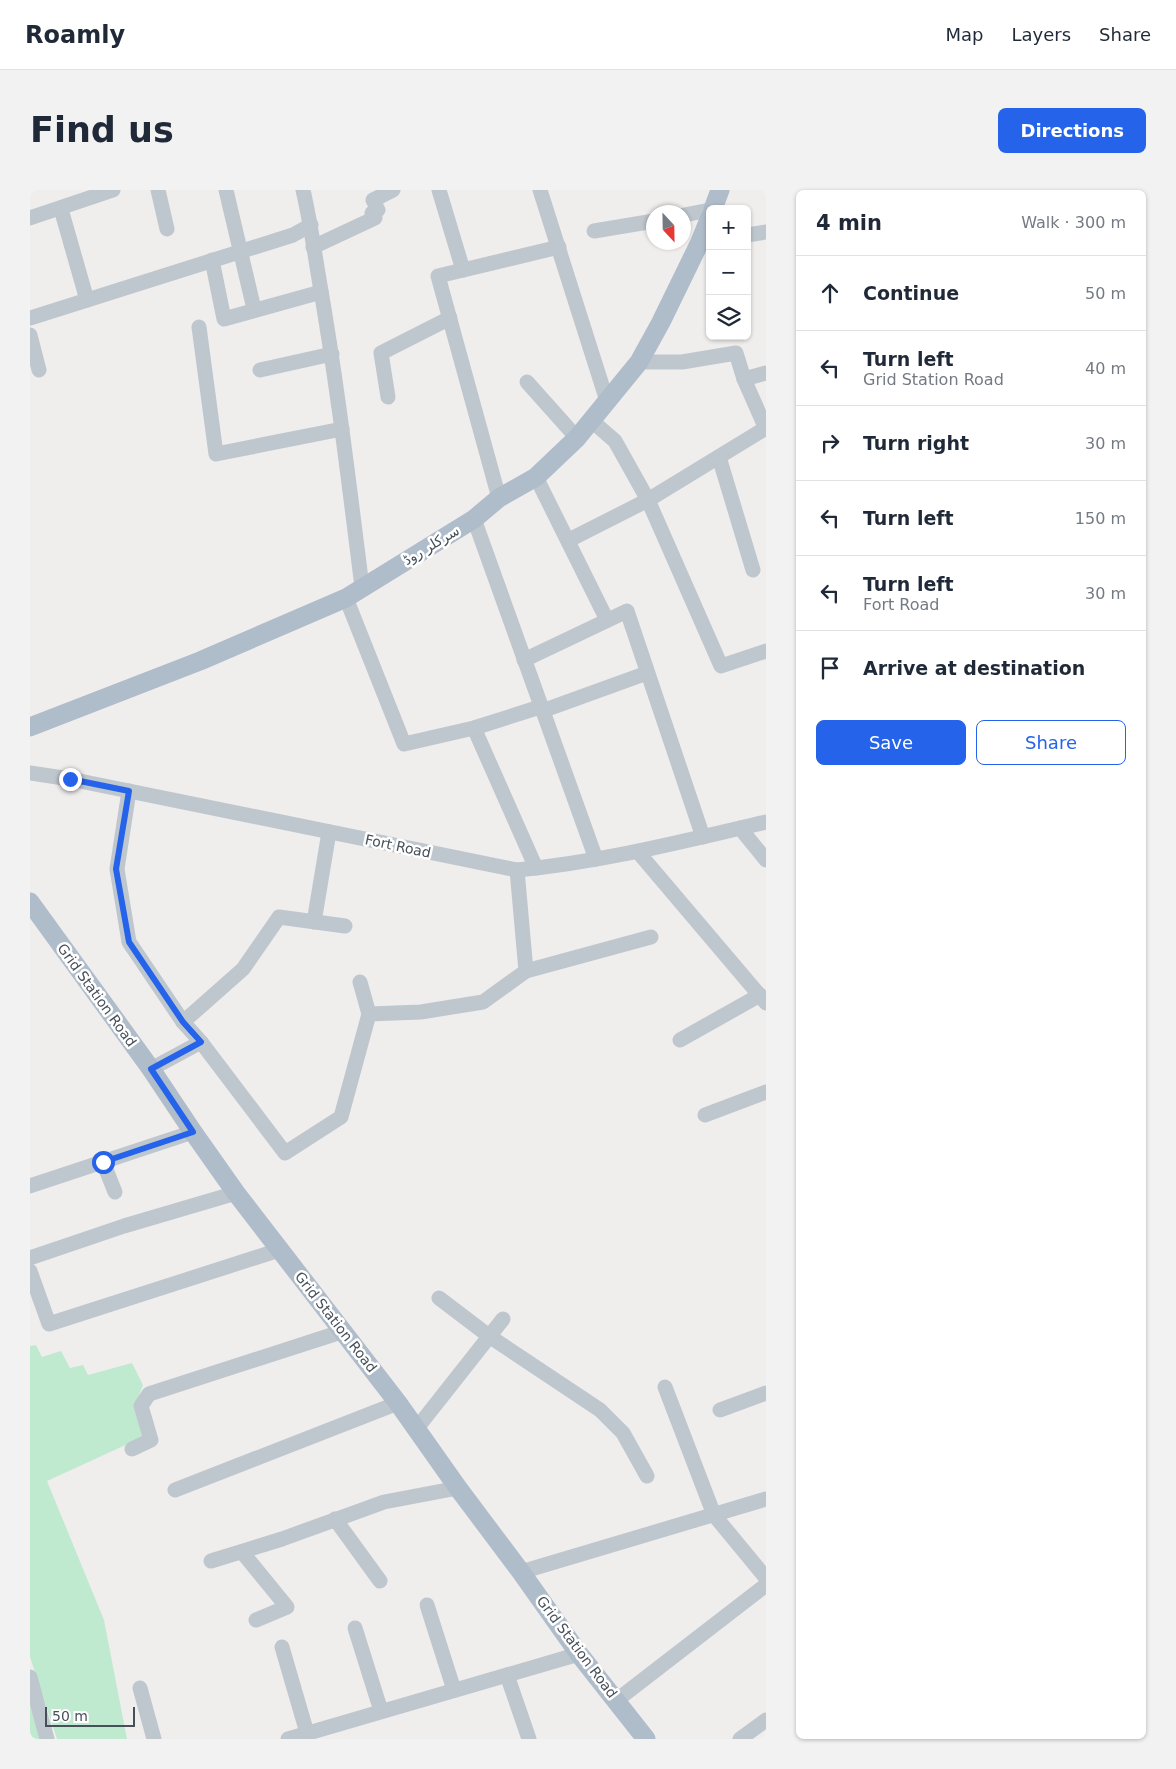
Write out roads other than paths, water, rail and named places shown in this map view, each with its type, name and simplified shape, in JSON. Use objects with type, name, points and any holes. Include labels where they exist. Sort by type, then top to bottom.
[{"type":"main road","points":[[713,205],[720,190]]},
{"type":"main road","name":"سرکلر روڈ","points":[[30,727],[200,661],[346,598],[474,519],[499,498],[536,477],[577,438],[639,362],[704,243]]},
{"type":"main road","name":"Grid Station Road","points":[[32,909],[151,1069],[236,1193],[417,1428],[458,1488],[579,1654],[646,1739]]},
{"type":"street","points":[[30,218],[113,190]]},
{"type":"street","points":[[158,190],[167,229]]},
{"type":"street","points":[[226,190],[254,309]]},
{"type":"street","points":[[303,190],[311,225],[313,247],[332,354],[362,587]]},
{"type":"street","points":[[313,247],[375,218],[372,213],[378,210],[373,200],[393,190]]},
{"type":"street","points":[[439,190],[463,270]]},
{"type":"street","points":[[540,190],[607,400]]},
{"type":"street","points":[[61,209],[87,300]]},
{"type":"street","points":[[691,214],[706,211]]},
{"type":"street","points":[[594,232],[646,222]]},
{"type":"street","points":[[30,318],[293,235],[311,225]]},
{"type":"street","points":[[751,234],[766,232]]},
{"type":"street","points":[[499,498],[438,276],[559,247]]},
{"type":"street","points":[[212,260],[224,319],[254,309],[321,292]]},
{"type":"street","points":[[388,397],[380,353],[450,318]]},
{"type":"street","points":[[199,328],[216,454],[342,429]]},
{"type":"street","points":[[30,335],[39,370]]},
{"type":"street","points":[[568,540],[648,500],[766,428],[744,379],[736,353],[682,362],[639,362]]},
{"type":"street","points":[[260,370],[332,354]]},
{"type":"street","points":[[744,379],[766,373]]},
{"type":"street","points":[[526,382],[577,438]]},
{"type":"street","points":[[592,421],[615,441],[648,500],[721,666],[766,651]]},
{"type":"street","points":[[719,457],[753,570]]},
{"type":"street","points":[[536,477],[607,620]]},
{"type":"street","points":[[474,519],[596,859]]},
{"type":"street","points":[[346,598],[404,744],[474,728],[541,709],[647,672]]},
{"type":"street","points":[[524,660],[627,611],[702,837]]},
{"type":"street","points":[[474,728],[536,868]]},
{"type":"street","name":"Fort Road","points":[[30,773],[70,779],[517,870],[638,852],[766,822]]},
{"type":"street","points":[[129,791],[116,869],[129,942],[183,1022],[201,1042],[285,1153],[341,1117],[369,1014],[360,982]]},
{"type":"street","points":[[740,828],[766,860]]},
{"type":"street","points":[[314,922],[329,832]]},
{"type":"street","points":[[638,852],[763,999],[680,1040]]},
{"type":"street","points":[[517,870],[526,971]]},
{"type":"street","points":[[183,1022],[243,969],[279,918],[345,926]]},
{"type":"street","points":[[369,1014],[421,1012],[483,1002],[526,971],[651,937]]},
{"type":"street","points":[[151,1069],[201,1042]]},
{"type":"street","points":[[705,1115],[766,1092]]},
{"type":"street","points":[[30,1186],[193,1132]]},
{"type":"street","points":[[103,1162],[115,1192]]},
{"type":"street","points":[[30,1258],[124,1226],[236,1193]]},
{"type":"street","points":[[30,1271],[34,1297],[49,1324],[279,1250]]},
{"type":"street","points":[[439,1298],[489,1336],[600,1410],[623,1433],[646,1476]]},
{"type":"street","points":[[417,1428],[503,1319]]},
{"type":"street","points":[[132,1449],[151,1440],[141,1406],[149,1394],[344,1331]]},
{"type":"street","points":[[665,1387],[714,1515],[766,1578]]},
{"type":"street","points":[[720,1410],[766,1394]]},
{"type":"street","points":[[175,1490],[398,1404]]},
{"type":"street","points":[[211,1561],[384,1502],[458,1488]]},
{"type":"street","points":[[521,1572],[766,1499]]},
{"type":"street","points":[[336,1519],[380,1581]]},
{"type":"street","points":[[242,1552],[287,1607],[256,1620]]},
{"type":"street","points":[[617,1700],[766,1586]]},
{"type":"street","points":[[427,1605],[454,1690]]},
{"type":"street","points":[[355,1628],[381,1711]]},
{"type":"street","points":[[282,1647],[307,1733]]},
{"type":"street","points":[[288,1739],[579,1654]]},
{"type":"street","points":[[506,1675],[529,1739]]},
{"type":"street","points":[[30,1677],[47,1739]]},
{"type":"street","points":[[140,1688],[154,1739]]},
{"type":"street","points":[[740,1739],[766,1720]]}]
